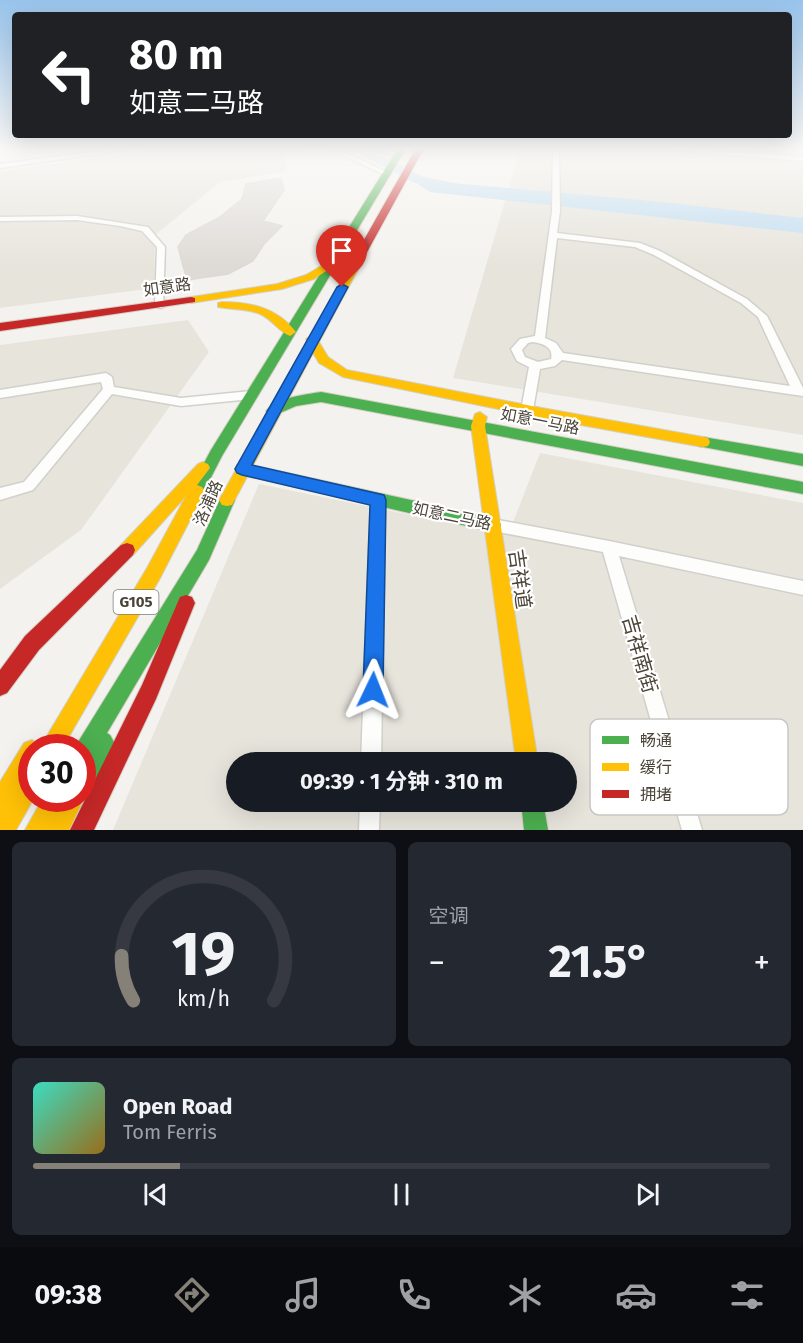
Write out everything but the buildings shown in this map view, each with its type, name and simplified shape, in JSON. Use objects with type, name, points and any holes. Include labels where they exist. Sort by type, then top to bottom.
[{"type":"main road","name":"洛浦路","points":[[59,734],[153,574],[216,454],[378,189]]},
{"type":"main road","name":"洛浦路","points":[[82,830],[149,692],[176,630],[222,507],[312,339],[397,189]]},
{"type":"main road","name":"如意路","points":[[0,327],[278,287],[310,277],[333,262]]},
{"type":"main road","name":"如意路","points":[[0,337],[233,304],[259,307],[270,312],[281,320],[290,332]]},
{"type":"main road","name":"如意一马路","points":[[312,339],[322,362],[343,373],[484,402],[803,460]]},
{"type":"main road","name":"如意一马路","points":[[273,411],[293,402],[321,397],[803,488]]},
{"type":"main road","name":"吉祥道","points":[[484,402],[478,426],[526,752]]},
{"type":"main road","name":"洛浦路","points":[[0,686],[32,643],[141,537],[216,454]]},
{"type":"main road","points":[[58,707],[155,546],[216,454]]},
{"type":"main road","name":"如意二马路","points":[[242,469],[493,525]]},
{"type":"main road","name":"洛浦路","points":[[95,734],[203,555]]},
{"type":"main road","points":[[96,755],[203,555]]},
{"type":"main road","points":[[0,802],[18,774]]},
{"type":"main road","points":[[3,830],[18,805]]},
{"type":"main road","points":[[37,830],[48,812]]},
{"type":"main road","points":[[57,830],[67,812]]},
{"type":"main road","points":[[534,812],[536,830]]},
{"type":"street","points":[[540,340],[556,207],[556,189]]},
{"type":"street","points":[[0,219],[76,218],[145,229],[161,247],[160,305]]},
{"type":"street","points":[[553,235],[637,245],[657,253],[744,301],[762,316],[800,392]]},
{"type":"street","points":[[540,340],[554,346],[558,356],[551,364],[535,365],[521,359],[516,349],[524,341],[540,340]]},
{"type":"street","points":[[558,356],[800,392]]},
{"type":"street","points":[[527,410],[535,365]]},
{"type":"street","points":[[0,394],[106,377],[109,390]]},
{"type":"street","points":[[109,390],[181,402],[251,395]]},
{"type":"street","points":[[0,494],[28,486],[109,390]]},
{"type":"street","points":[[371,752],[378,500]]},
{"type":"street","name":"如意二马路","points":[[493,525],[803,588]]},
{"type":"street","name":"吉祥南街","points":[[609,547],[659,719]]},
{"type":"street","points":[[369,830],[370,812]]},
{"type":"street","name":"吉祥南街","points":[[688,815],[692,830]]},
{"type":"shaded area","points":[[0,189],[212,189],[155,235],[154,288],[0,308]]},
{"type":"shaded area","points":[[509,189],[803,189],[803,435],[453,378]]},
{"type":"shaded area","points":[[188,320],[209,352],[81,530],[0,589],[0,345]]},
{"type":"shaded area","points":[[540,453],[803,503],[803,830],[113,830],[259,484],[508,535]]},
{"type":"water","points":[[425,189],[516,189],[652,201],[803,218],[803,233],[430,192]]},
{"type":"traffic: fast","points":[[197,491],[216,454],[377,189]]},
{"type":"traffic: fast","points":[[273,411],[293,402],[321,397],[803,488]]},
{"type":"traffic: fast","points":[[703,442],[803,460]]},
{"type":"traffic: fast","points":[[242,469],[493,525]]},
{"type":"traffic: fast","points":[[95,734],[203,555],[227,500]]},
{"type":"traffic: fast","points":[[96,755],[103,742]]},
{"type":"traffic: fast","points":[[534,812],[536,830]]},
{"type":"traffic: slow","points":[[227,500],[361,254]]},
{"type":"traffic: slow","points":[[191,300],[278,287],[310,277],[333,262]]},
{"type":"traffic: slow","points":[[222,305],[251,307],[260,310],[275,318],[290,332]]},
{"type":"traffic: slow","points":[[312,339],[323,360],[343,373],[542,413],[703,442]]},
{"type":"traffic: slow","points":[[480,417],[478,426],[526,752]]},
{"type":"traffic: slow","points":[[127,550],[203,468]]},
{"type":"traffic: slow","points":[[59,734],[153,574],[197,491]]},
{"type":"traffic: slow","points":[[0,802],[18,773]]},
{"type":"traffic: slow","points":[[3,830],[18,805]]},
{"type":"traffic: slow","points":[[37,830],[48,812]]},
{"type":"traffic: slow","points":[[57,830],[66,812]]},
{"type":"traffic: jam","points":[[361,254],[397,189]]},
{"type":"traffic: jam","points":[[0,327],[191,300]]},
{"type":"traffic: jam","points":[[0,686],[32,643],[127,550]]},
{"type":"traffic: jam","points":[[82,830],[149,692],[186,603]]},
{"type":"route","points":[[342,287],[242,469],[378,500],[373,690]]}]
